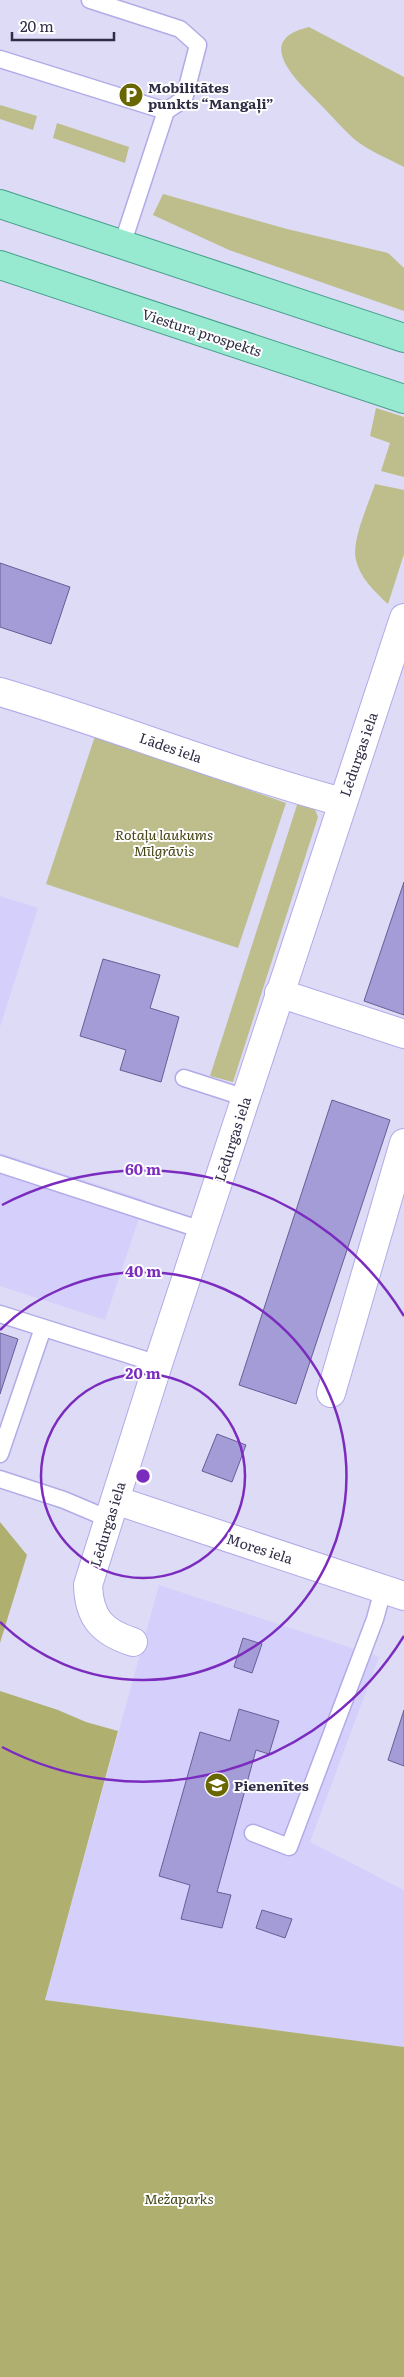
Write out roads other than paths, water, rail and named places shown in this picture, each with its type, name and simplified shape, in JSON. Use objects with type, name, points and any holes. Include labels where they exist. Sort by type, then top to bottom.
[{"type":"main road","points":[[0,204],[404,338]]},
{"type":"main road","name":"Viestura prospekts","points":[[0,265],[404,399]]},
{"type":"street","name":"Lēdurgas iela","points":[[133,1642],[110,1632],[98,1621],[90,1606],[88,1585],[279,993],[404,618]]},
{"type":"street","name":"Lādes iela","points":[[0,692],[55,708],[296,789],[342,802]]},
{"type":"street","points":[[279,993],[404,1034]]},
{"type":"street","points":[[331,1393],[404,1143]]},
{"type":"street","name":"Mores iela","points":[[112,1510],[394,1593]]},
{"type":"lane","points":[[90,0],[180,29],[198,45],[184,99],[166,111],[122,244]]},
{"type":"lane","points":[[0,59],[166,111]]},
{"type":"lane","points":[[184,1078],[246,1098]]},
{"type":"lane","points":[[0,1164],[202,1230]]},
{"type":"lane","points":[[0,1314],[158,1364]]},
{"type":"lane","points":[[0,1454],[43,1328]]},
{"type":"lane","points":[[0,1480],[64,1500],[112,1510]]},
{"type":"lane","points":[[254,1833],[289,1847],[375,1619],[394,1593]]},
{"type":"place","name":"Mobilitātes punkts “Mangaļi”","points":[[131,95]]},
{"type":"place","name":"Pienenītes","points":[[217,1785]]},
{"type":"park label","name":"Rotaļu laukums Mīlgrāvis","points":[[164,842]]},
{"type":"park label","name":"Mežaparks","points":[[179,2198]]}]
